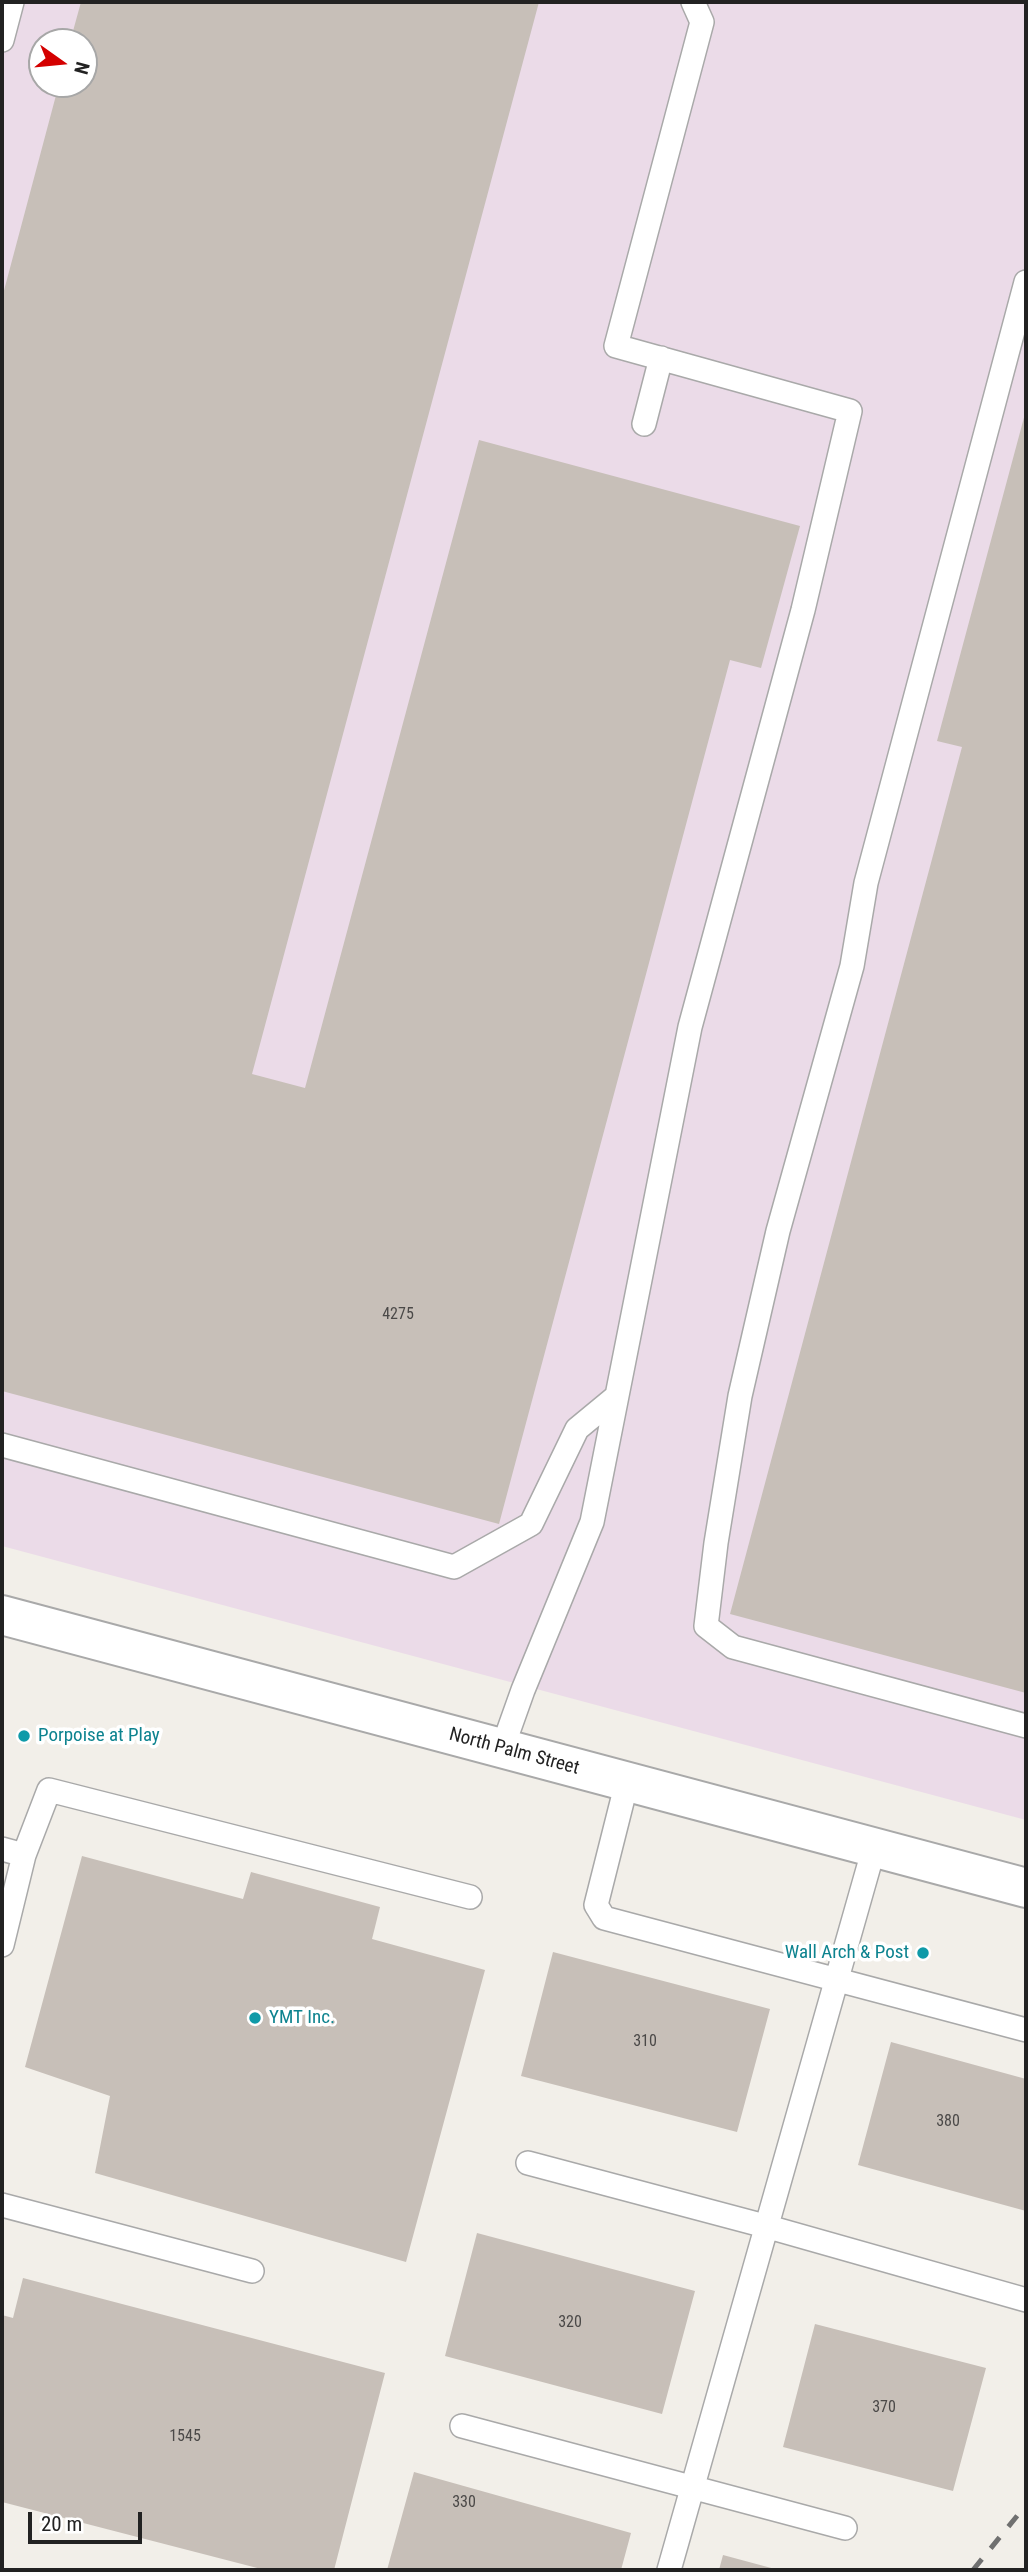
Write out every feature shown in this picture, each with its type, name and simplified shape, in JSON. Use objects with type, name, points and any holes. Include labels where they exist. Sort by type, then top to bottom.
[{"type":"street","name":"North Palm Street","points":[[2,1615],[1026,1888]]},
{"type":"lane","points":[[2,40],[12,2]]},
{"type":"lane","points":[[502,1749],[523,1690],[592,1522],[690,1027],[803,610],[850,411],[616,346],[702,22],[693,2]]},
{"type":"lane","points":[[1026,282],[866,883],[852,966],[778,1231],[740,1396],[706,1626],[733,1647],[1026,1726]]},
{"type":"lane","points":[[644,424],[662,358]]},
{"type":"lane","points":[[2,1444],[454,1567],[531,1524],[576,1429],[617,1396]]},
{"type":"lane","points":[[627,1782],[596,1905],[604,1918],[1026,2030]]},
{"type":"lane","points":[[2,1945],[24,1855],[49,1790],[471,1897]]},
{"type":"lane","points":[[668,2570],[874,1848]]},
{"type":"lane","points":[[2,1849],[24,1855]]},
{"type":"lane","points":[[528,2162],[1026,2300]]},
{"type":"lane","points":[[2,2205],[252,2270]]},
{"type":"lane","points":[[462,2426],[845,2528]]},
{"type":"shaded area","points":[[2,2],[1026,2],[1026,1820],[2,1546]]},
{"type":"building","points":[[81,2],[539,2],[252,1074],[305,1088],[479,440],[800,526],[761,668],[730,660],[499,1524],[2,1391],[2,298],[55,98],[98,98],[98,28],[74,28]]},
{"type":"building","points":[[1026,410],[1026,1693],[730,1614],[962,747],[937,741]]},
{"type":"building","name":"YMT Inc.","points":[[82,1856],[243,1899],[251,1872],[380,1907],[372,1939],[485,1970],[406,2262],[95,2173],[110,2096],[25,2067]]},
{"type":"building","points":[[553,1952],[770,2009],[737,2132],[521,2076]]},
{"type":"building","points":[[891,2042],[1026,2079],[1026,2211],[858,2165]]},
{"type":"building","points":[[477,2233],[695,2291],[662,2414],[445,2356]]},
{"type":"building","points":[[23,2278],[385,2373],[334,2570],[265,2570],[2,2502],[2,2315],[13,2318]]},
{"type":"building","points":[[815,2324],[986,2368],[953,2491],[783,2447]]},
{"type":"building","points":[[414,2472],[631,2533],[621,2570],[387,2570]]},
{"type":"building","points":[[723,2555],[775,2569],[719,2570]]},
{"type":"railway","points":[[973,2570],[1026,2505]]},
{"type":"place","name":"Porpoise at Play","points":[[24,1736]]},
{"type":"place","name":"Wall Arch & Post","points":[[923,1953]]},
{"type":"place","name":"YMT Inc.","points":[[255,2018]]}]
